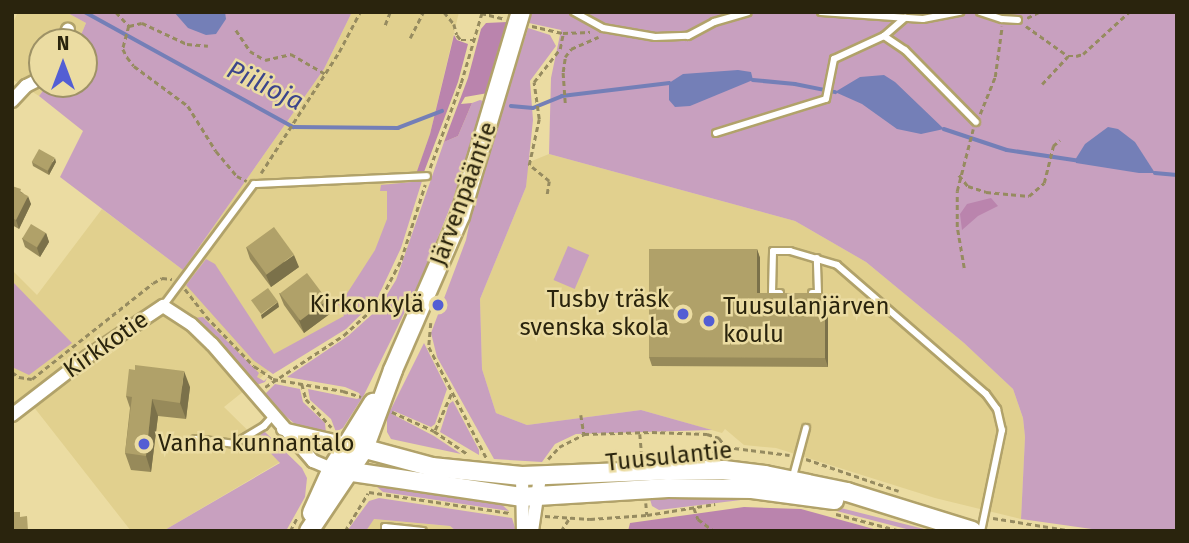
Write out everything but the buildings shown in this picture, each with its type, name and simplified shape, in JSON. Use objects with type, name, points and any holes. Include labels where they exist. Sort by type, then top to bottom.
[{"type":"main road","name":"Järvenpääntie","points":[[307,531],[350,473],[355,446],[393,370],[460,216],[519,19]]},
{"type":"main road","name":"Järvenpääntie","points":[[307,531],[332,469],[355,446]]},
{"type":"main road","name":"Tuusulantie","points":[[355,446],[432,467],[536,473],[724,470],[790,486],[847,492],[972,531]]},
{"type":"main road","name":"Tuusulantie","points":[[332,469],[530,497],[667,488],[766,489],[790,486]]},
{"type":"street","points":[[12,101],[28,85]]},
{"type":"street","name":"Kirkkotie","points":[[15,408],[163,306],[212,344],[272,417],[313,461],[332,469]]},
{"type":"street","points":[[283,429],[355,446]]},
{"type":"street","points":[[523,531],[536,473]]},
{"type":"street","points":[[533,531],[530,497],[536,473]]},
{"type":"lane","points":[[575,12],[604,28],[655,37],[688,36],[714,22],[748,12]]},
{"type":"lane","points":[[821,12],[923,19],[960,12]]},
{"type":"lane","points":[[980,12],[1002,19],[1018,20]]},
{"type":"lane","points":[[716,133],[826,99],[834,58],[884,36],[905,18]]},
{"type":"lane","points":[[884,36],[905,50],[974,126]]},
{"type":"lane","points":[[163,306],[254,184],[427,176]]},
{"type":"lane","points":[[783,293],[772,293],[773,251],[790,251],[837,265],[861,283],[986,394],[997,409],[1002,430],[981,531]]},
{"type":"lane","points":[[806,293],[818,293],[817,258]]},
{"type":"lane","points":[[195,439],[234,444],[264,426],[272,417]]},
{"type":"lane","points":[[790,486],[806,428]]},
{"type":"lane","points":[[385,531],[385,527],[423,531]]},
{"type":"path","points":[[116,12],[129,28]]},
{"type":"path","points":[[208,46],[187,44],[142,23],[129,28],[123,49],[134,66],[188,106],[237,176],[254,184],[325,74],[360,12]]},
{"type":"path","points":[[385,25],[390,12]]},
{"type":"path","points":[[410,38],[423,12]]},
{"type":"path","points":[[444,12],[454,24],[461,40],[474,40]]},
{"type":"path","points":[[273,379],[344,335],[378,304],[401,260],[482,12],[519,19],[563,33],[604,28]]},
{"type":"path","points":[[1018,20],[1040,12]]},
{"type":"path","points":[[1042,84],[1068,56],[1083,54],[1129,12]]},
{"type":"path","points":[[964,268],[957,227],[959,175],[967,143],[995,77],[1003,38],[1002,19]]},
{"type":"path","points":[[1018,20],[1068,56]]},
{"type":"path","points":[[565,103],[565,57],[572,49],[598,37],[604,28]]},
{"type":"path","points":[[236,30],[250,51],[265,60],[290,54],[325,74]]},
{"type":"path","points":[[547,194],[549,181],[530,165],[539,119],[534,82],[560,49],[563,33]]},
{"type":"path","points":[[959,175],[968,186],[986,192],[1029,196],[1044,183],[1053,146],[1060,140]]},
{"type":"path","points":[[13,374],[32,379],[162,278],[180,283],[206,316],[254,366],[273,379],[343,391],[361,397]]},
{"type":"path","points":[[178,315],[197,313],[206,316]]},
{"type":"path","points":[[431,323],[429,347],[489,462],[481,460]]},
{"type":"path","points":[[434,432],[452,392]]},
{"type":"path","points":[[392,412],[434,432],[474,458]]},
{"type":"path","points":[[582,415],[584,434]]},
{"type":"path","points":[[536,473],[559,447],[584,434],[694,432],[719,438],[726,447],[726,458]]},
{"type":"path","points":[[640,434],[642,457]]},
{"type":"path","name":"Tuusulantie","points":[[693,457],[726,447],[774,451],[901,492]]},
{"type":"path","points":[[645,496],[647,515],[717,504]]},
{"type":"path","points":[[694,508],[698,519],[713,531]]},
{"type":"path","points":[[290,531],[301,510]]},
{"type":"path","points":[[826,512],[901,531]]},
{"type":"path","points":[[985,516],[1073,531]]},
{"type":"path","points":[[561,531],[570,517]]},
{"type":"shaded area","points":[[18,12],[66,12],[86,23],[84,28],[28,28],[28,89],[12,79],[12,25]]},
{"type":"shaded area","points":[[66,12],[352,12],[324,69],[183,270],[60,177],[83,131],[42,98],[98,98],[98,28],[84,28],[86,23]]},
{"type":"shaded area","points":[[352,12],[459,12],[430,134],[380,281],[345,325],[275,366],[224,407],[280,462],[163,531],[131,531],[33,406],[12,422],[12,270],[37,295],[102,209],[183,270],[324,69]]},
{"type":"shaded area","points":[[532,12],[1177,12],[1177,531],[1106,531],[1021,519],[1025,437],[1023,418],[1013,389],[964,343],[866,262],[795,221],[549,154],[551,78],[561,30],[529,23]]},
{"type":"shaded area","points":[[507,22],[488,93],[465,97],[461,104],[472,103],[458,136],[444,142],[468,78],[481,29],[486,23]]},
{"type":"shaded area","points":[[528,28],[550,35],[556,46],[530,81],[533,120],[526,187],[480,299],[482,369],[496,413],[527,425],[641,410],[712,430],[576,434],[555,444],[542,462],[494,459],[437,357],[431,333],[466,240],[475,197]]},
{"type":"shaded area","points":[[454,35],[457,40],[468,44],[458,82],[424,172],[416,174],[430,134]]},
{"type":"shaded area","points":[[480,100],[486,102],[467,166],[421,279],[364,395],[343,428],[336,432],[331,419],[310,400],[308,389],[357,399],[361,397],[359,393],[345,387],[287,377],[348,336],[378,309],[396,280],[444,142],[458,136],[472,103]]},
{"type":"shaded area","name":"Tuusulanjärven koulu","points":[[549,154],[795,221],[866,262],[964,343],[1013,389],[1023,418],[1025,437],[1021,519],[935,498],[776,448],[744,445],[725,429],[722,433],[641,410],[527,425],[496,413],[482,369],[480,299],[526,187],[527,163]]},
{"type":"shaded area","points":[[422,181],[401,248],[377,299],[346,329],[273,374],[253,360],[186,285],[206,259],[215,264],[274,354],[344,316],[336,300],[346,295],[375,250],[387,219],[387,191],[380,191],[381,185]]},
{"type":"shaded area","points":[[991,198],[998,206],[978,216],[962,230],[960,214],[967,204]]},
{"type":"shaded area","points":[[568,246],[589,255],[575,289],[554,280]]},
{"type":"shaded area","points":[[12,281],[72,343],[29,375],[12,367]]},
{"type":"shaded area","points":[[203,317],[259,373],[257,377],[264,381],[267,378],[265,382],[254,386],[218,341],[194,318]]},
{"type":"shaded area","points":[[424,343],[447,389],[435,424],[431,427],[394,411],[392,414],[461,454],[391,439],[387,432],[387,417]]},
{"type":"shaded area","points":[[275,384],[300,389],[303,402],[325,423],[326,433],[295,424],[262,397]]},
{"type":"shaded area","points":[[453,401],[479,450],[479,455],[440,432],[449,404]]},
{"type":"shaded area","points":[[264,431],[302,468],[307,478],[305,497],[286,531],[163,531],[280,463],[257,439]]},
{"type":"shaded area","points":[[376,486],[481,500],[501,504],[509,511],[383,492]]},
{"type":"shaded area","points":[[750,494],[821,503],[932,531],[914,531],[821,507],[749,499],[659,510],[652,506],[649,496]]},
{"type":"shaded area","points":[[379,498],[512,518],[516,531],[456,531],[450,526],[374,519],[366,531],[347,531],[369,501]]},
{"type":"shaded area","points":[[744,507],[801,509],[881,531],[628,531],[630,523]]},
{"type":"shaded area","points":[[373,519],[450,526],[456,531],[366,531]]},
{"type":"water","points":[[174,12],[225,12],[226,19],[216,34],[206,35],[188,28]]},
{"type":"water","points":[[738,70],[751,72],[753,80],[690,106],[675,107],[669,100],[669,83],[683,74]]},
{"type":"water","points":[[884,75],[895,82],[944,129],[921,134],[897,129],[862,104],[835,92],[860,77]]},
{"type":"water","points":[[1108,127],[1118,129],[1135,142],[1155,173],[1076,163],[1075,160],[1085,144]]},
{"type":"waterway","name":"Piilioja","points":[[85,12],[293,127],[398,128],[442,111]]},
{"type":"waterway","points":[[753,80],[795,84],[835,92]]},
{"type":"waterway","points":[[511,106],[533,108],[562,96],[669,83]]},
{"type":"waterway","points":[[944,129],[1007,150],[1075,160]]},
{"type":"waterway","points":[[1155,173],[1177,175]]},
{"type":"place","name":"Kirkonkylä","points":[[438,305]]},
{"type":"place","name":"Tusby träsk svenska skola","points":[[683,314]]},
{"type":"place","name":"Tuusulanjärven koulu","points":[[709,321]]},
{"type":"place","name":"Vanha kunnantalo","points":[[144,444]]}]
